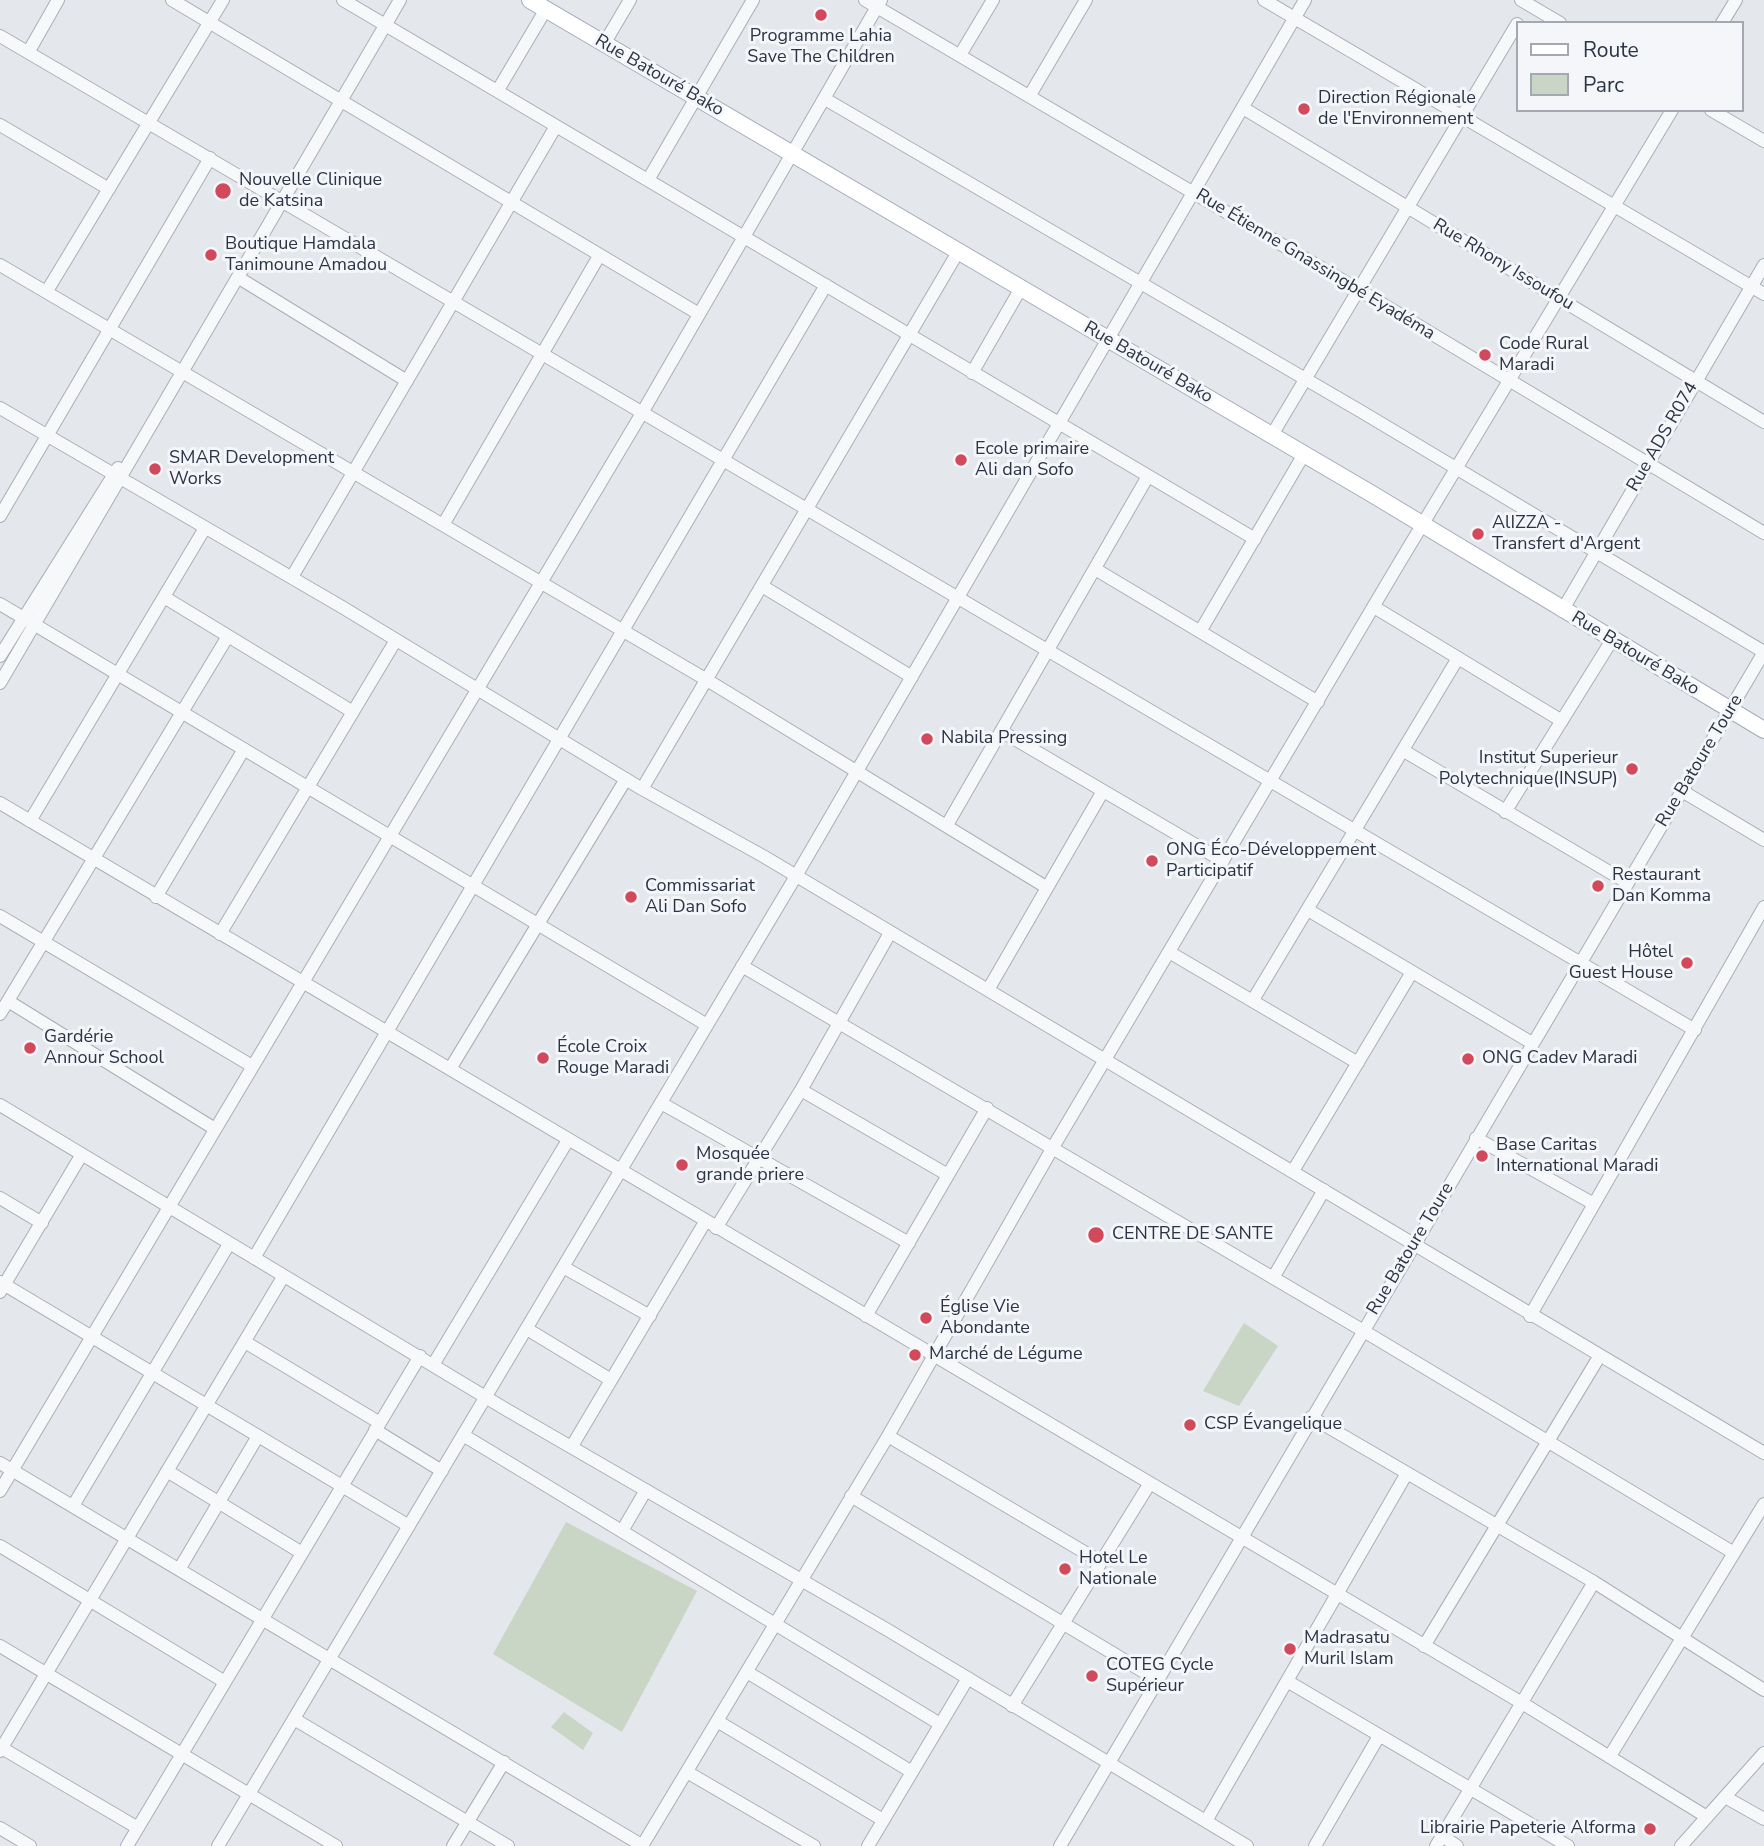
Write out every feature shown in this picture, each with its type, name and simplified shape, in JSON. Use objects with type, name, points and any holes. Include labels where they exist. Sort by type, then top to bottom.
[{"type":"main road","name":"Rue Batouré Bako","points":[[530,0],[1423,524],[1562,611],[1764,730]]},
{"type":"street","points":[[29,51],[58,0]]},
{"type":"street","points":[[172,0],[510,204],[699,314]]},
{"type":"street","points":[[47,291],[223,0]]},
{"type":"street","points":[[344,0],[1255,539]]},
{"type":"street","points":[[0,656],[183,373],[400,0]]},
{"type":"street","points":[[604,44],[630,0]]},
{"type":"street","points":[[648,180],[753,0]]},
{"type":"street","name":"Rue Étienne Gnassingbé Eyadéma","points":[[865,0],[879,4],[960,55],[1764,533]]},
{"type":"street","points":[[960,55],[993,0]]},
{"type":"street","points":[[1030,95],[1086,0]]},
{"type":"street","points":[[1264,0],[1764,294]]},
{"type":"street","points":[[219,1846],[796,876],[1305,0]]},
{"type":"street","points":[[1723,21],[1736,0]]},
{"type":"street","points":[[1519,21],[1525,2],[1557,21]]},
{"type":"street","points":[[0,1491],[642,413],[879,4]]},
{"type":"street","points":[[498,90],[545,9]]},
{"type":"street","points":[[1272,435],[1516,27]]},
{"type":"street","points":[[0,36],[1695,1030]]},
{"type":"street","points":[[825,99],[1306,379],[1764,652]]},
{"type":"street","name":"Rue Rhony Issoufou","points":[[1243,108],[1764,422]]},
{"type":"street","points":[[0,1464],[180,1568],[642,1846],[888,1436],[1169,951],[1671,112]]},
{"type":"street","points":[[1713,112],[1764,141]]},
{"type":"street","points":[[0,125],[109,189]]},
{"type":"street","points":[[292,578],[556,126]]},
{"type":"street","points":[[0,516],[210,158]]},
{"type":"street","points":[[642,789],[958,252]]},
{"type":"street","points":[[443,525],[600,256]]},
{"type":"street","points":[[0,264],[707,680],[1046,887]]},
{"type":"street","name":"Rue ADS R074","points":[[1562,611],[1764,265]]},
{"type":"street","points":[[239,278],[407,381]]},
{"type":"street","points":[[254,1258],[826,285]]},
{"type":"street","points":[[972,373],[1020,288]]},
{"type":"street","points":[[0,408],[292,578],[642,789],[796,876],[1293,1171],[1530,1316],[1764,1453]]},
{"type":"street","points":[[1201,630],[1304,454]]},
{"type":"street","points":[[947,825],[1148,475]]},
{"type":"street","points":[[0,683],[117,476]]},
{"type":"street","points":[[30,821],[205,528]]},
{"type":"street","points":[[1095,569],[1318,702]]},
{"type":"street","points":[[762,586],[912,677]]},
{"type":"street","points":[[164,597],[353,712]]},
{"type":"street","points":[[0,604],[707,1025]]},
{"type":"street","points":[[1374,607],[1562,721]]},
{"type":"street","points":[[0,1014],[228,636]]},
{"type":"street","points":[[220,934],[396,640]]},
{"type":"street","points":[[1505,812],[1612,640]]},
{"type":"street","name":"Rue Batoure Toure","points":[[1060,1846],[1764,652]]},
{"type":"street","points":[[1254,1000],[1458,658]]},
{"type":"street","points":[[1001,731],[1223,861]]},
{"type":"street","points":[[156,897],[244,749]]},
{"type":"street","points":[[1404,751],[1628,883]]},
{"type":"street","points":[[450,1069],[626,779]]},
{"type":"street","points":[[988,990],[1103,791]]},
{"type":"street","points":[[1682,791],[1764,840]]},
{"type":"street","points":[[0,803],[1522,1703],[1707,1817]]},
{"type":"street","points":[[1530,1316],[1764,907]]},
{"type":"street","points":[[1308,910],[1532,1043]]},
{"type":"street","points":[[0,916],[252,1066]]},
{"type":"street","points":[[572,1446],[650,1316],[759,1157],[801,1090],[890,933]]},
{"type":"street","points":[[1169,951],[1359,1063]]},
{"type":"street","points":[[742,966],[1363,1330],[1734,1553]]},
{"type":"street","points":[[1293,1171],[1412,972]]},
{"type":"street","points":[[8,1001],[215,1129]]},
{"type":"street","points":[[801,1090],[948,1175]]},
{"type":"street","points":[[661,1103],[909,1244]]},
{"type":"street","points":[[0,1105],[283,1277],[802,1580],[1247,1846]]},
{"type":"street","points":[[866,1316],[987,1108]]},
{"type":"street","points":[[1476,1138],[1594,1204]]},
{"type":"street","points":[[433,1365],[568,1140]]},
{"type":"street","points":[[82,1154],[2,1286],[409,1526]]},
{"type":"street","points":[[1272,1278],[1324,1190]]},
{"type":"street","points":[[0,1198],[42,1223]]},
{"type":"street","points":[[73,1506],[229,1244]]},
{"type":"street","points":[[564,1267],[650,1316]]},
{"type":"street","points":[[138,1828],[1,1749],[283,1277]]},
{"type":"street","points":[[527,1329],[611,1380]]},
{"type":"street","points":[[245,1342],[378,1426],[442,1471]]},
{"type":"street","points":[[127,1846],[419,1356]]},
{"type":"street","points":[[1424,1646],[1599,1357]]},
{"type":"street","points":[[1311,1417],[1594,1582],[1764,1690]]},
{"type":"street","points":[[463,1435],[940,1724]]},
{"type":"street","points":[[180,1568],[258,1436]]},
{"type":"street","points":[[888,1436],[1101,1562]]},
{"type":"street","points":[[167,1471],[302,1553]]},
{"type":"street","points":[[1206,1821],[1407,1473]]},
{"type":"street","points":[[1013,1706],[1150,1483]]},
{"type":"street","points":[[622,1531],[646,1490]]},
{"type":"street","points":[[851,1496],[1159,1681]]},
{"type":"street","points":[[1610,1756],[1764,1504]]},
{"type":"street","points":[[0,1546],[225,1682]]},
{"type":"street","points":[[1457,1846],[1439,1841],[1594,1582]]},
{"type":"street","points":[[0,1646],[336,1846]]},
{"type":"street","points":[[747,1672],[912,1772]]},
{"type":"street","points":[[868,1846],[968,1678]]},
{"type":"street","points":[[1287,1681],[1378,1736],[1472,1787],[1568,1846]]},
{"type":"street","points":[[294,1719],[508,1846]]},
{"type":"street","points":[[717,1721],[883,1820]]},
{"type":"street","points":[[1315,1846],[1378,1736]]},
{"type":"street","points":[[1681,1846],[1764,1753]]},
{"type":"street","points":[[453,1846],[504,1762]]},
{"type":"street","points":[[687,1772],[814,1846]]},
{"type":"street","points":[[1725,1797],[1764,1819]]},
{"type":"street","points":[[0,1828],[30,1846]]},
{"type":"green space","points":[[1244,1323],[1278,1346],[1239,1406],[1203,1391]]},
{"type":"green space","points":[[566,1522],[697,1591],[622,1732],[493,1654]]},
{"type":"green space","points":[[564,1712],[593,1733],[583,1750],[551,1727]]},
{"type":"place","name":"Programme Lahia Save The Children","points":[[821,15]]},
{"type":"place","name":"Direction Régionale de l'Environnement","points":[[1304,109]]},
{"type":"place","name":"Nouvelle Clinique de Katsina","points":[[223,191]]},
{"type":"place","name":"Boutique Hamdala Tanimoune Amadou","points":[[211,255]]},
{"type":"place","name":"Code Rural Maradi","points":[[1485,355]]},
{"type":"place","name":"Ecole primaire Ali dan Sofo","points":[[961,460]]},
{"type":"place","name":"SMAR Development Works","points":[[155,469]]},
{"type":"place","name":"AlIZZA - Transfert d'Argent","points":[[1478,534]]},
{"type":"place","name":"Nabila Pressing","points":[[927,739]]},
{"type":"place","name":"Institut Superieur Polytechnique(INSUP)","points":[[1632,769]]},
{"type":"place","name":"ONG Éco-Développement Participatif","points":[[1152,861]]},
{"type":"place","name":"Restaurant Dan Komma","points":[[1598,886]]},
{"type":"place","name":"Commissariat Ali Dan Sofo","points":[[631,897]]},
{"type":"place","name":"Hôtel Guest House","points":[[1687,963]]},
{"type":"place","name":"Gardérie Annour School","points":[[30,1048]]},
{"type":"place","name":"École Croix Rouge Maradi","points":[[543,1058]]},
{"type":"place","name":"ONG Cadev Maradi","points":[[1468,1059]]},
{"type":"place","name":"Base Caritas International Maradi","points":[[1482,1156]]},
{"type":"place","name":"Mosquée grande priere","points":[[682,1165]]},
{"type":"place","name":"CENTRE DE SANTE","points":[[1096,1235]]},
{"type":"place","name":"Église Vie Abondante","points":[[926,1318]]},
{"type":"place","name":"Marché de Légume","points":[[915,1355]]},
{"type":"place","name":"CSP Évangelique","points":[[1190,1425]]},
{"type":"place","name":"Hotel Le Nationale","points":[[1065,1569]]},
{"type":"place","name":"Madrasatu Muril Islam","points":[[1290,1649]]},
{"type":"place","name":"COTEG Cycle Supérieur","points":[[1092,1676]]},
{"type":"place","name":"Librairie Papeterie Alforma","points":[[1650,1829]]}]
